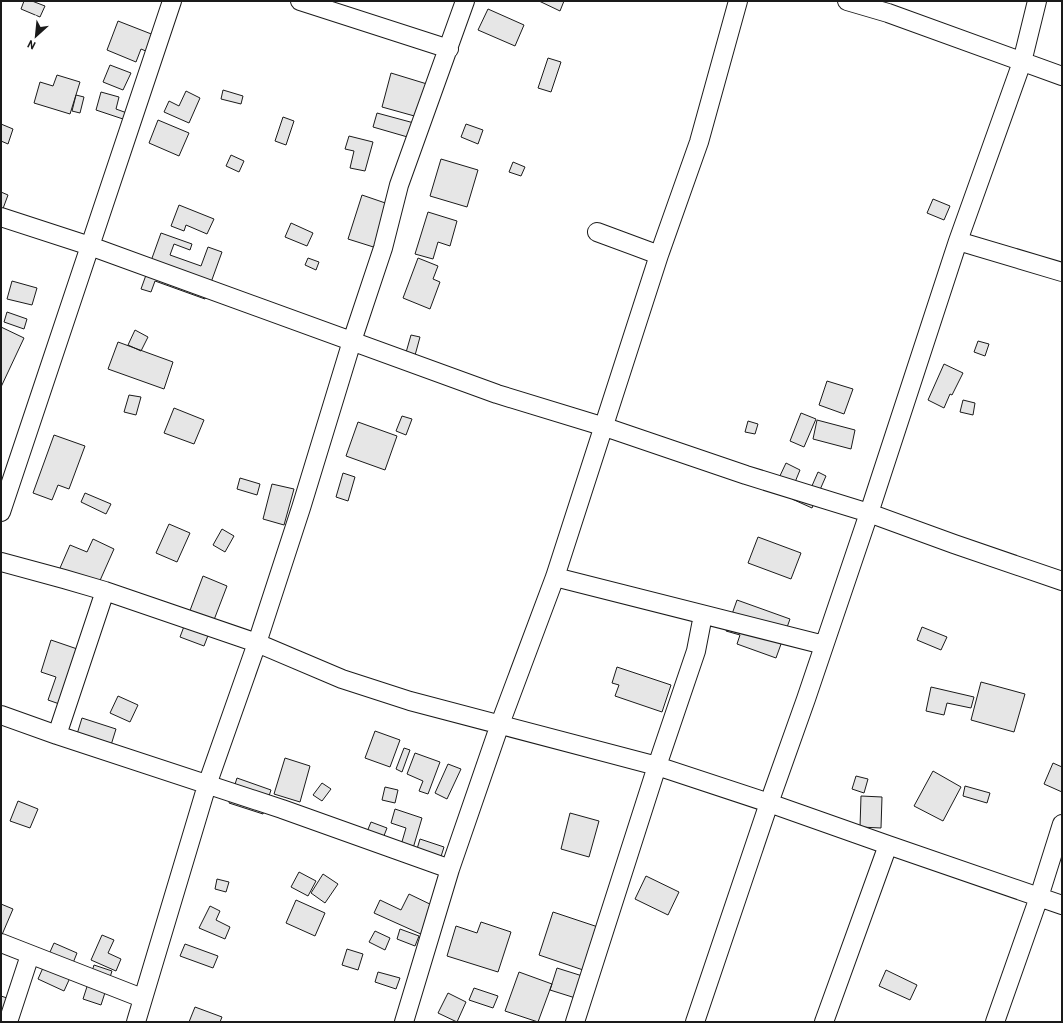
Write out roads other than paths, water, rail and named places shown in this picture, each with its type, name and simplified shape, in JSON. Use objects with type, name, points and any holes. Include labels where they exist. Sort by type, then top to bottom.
[{"type":"street","points":[[1,512],[172,1]]},
{"type":"street","points":[[300,1],[449,49]]},
{"type":"street","points":[[136,1022],[207,785],[257,643],[352,341],[383,248],[399,185],[465,1]]},
{"type":"street","points":[[404,1022],[450,869],[500,724],[555,577],[660,254],[699,142],[738,1]]},
{"type":"street","points":[[847,1],[888,14],[1062,76]]},
{"type":"street","points":[[695,1022],[869,513],[958,241],[1022,62],[1036,1]]},
{"type":"street","points":[[1,218],[90,246],[497,394],[605,427],[746,475],[869,513],[1062,581]]},
{"type":"street","points":[[597,232],[660,254]]},
{"type":"street","points":[[958,241],[1062,272]]},
{"type":"street","points":[[1,562],[64,579],[257,643],[342,679],[410,700],[657,766],[769,802],[1062,905]]},
{"type":"street","points":[[555,577],[824,645]]},
{"type":"street","points":[[57,735],[105,592]]},
{"type":"street","points":[[575,1022],[657,766],[696,651],[702,615]]},
{"type":"street","points":[[1,714],[57,735],[282,809],[450,869]]},
{"type":"street","points":[[995,1022],[1039,897],[1062,824]]},
{"type":"street","points":[[824,1022],[888,845]]},
{"type":"street","points":[[1,943],[142,998]]},
{"type":"street","points":[[8,1022],[30,954]]}]
